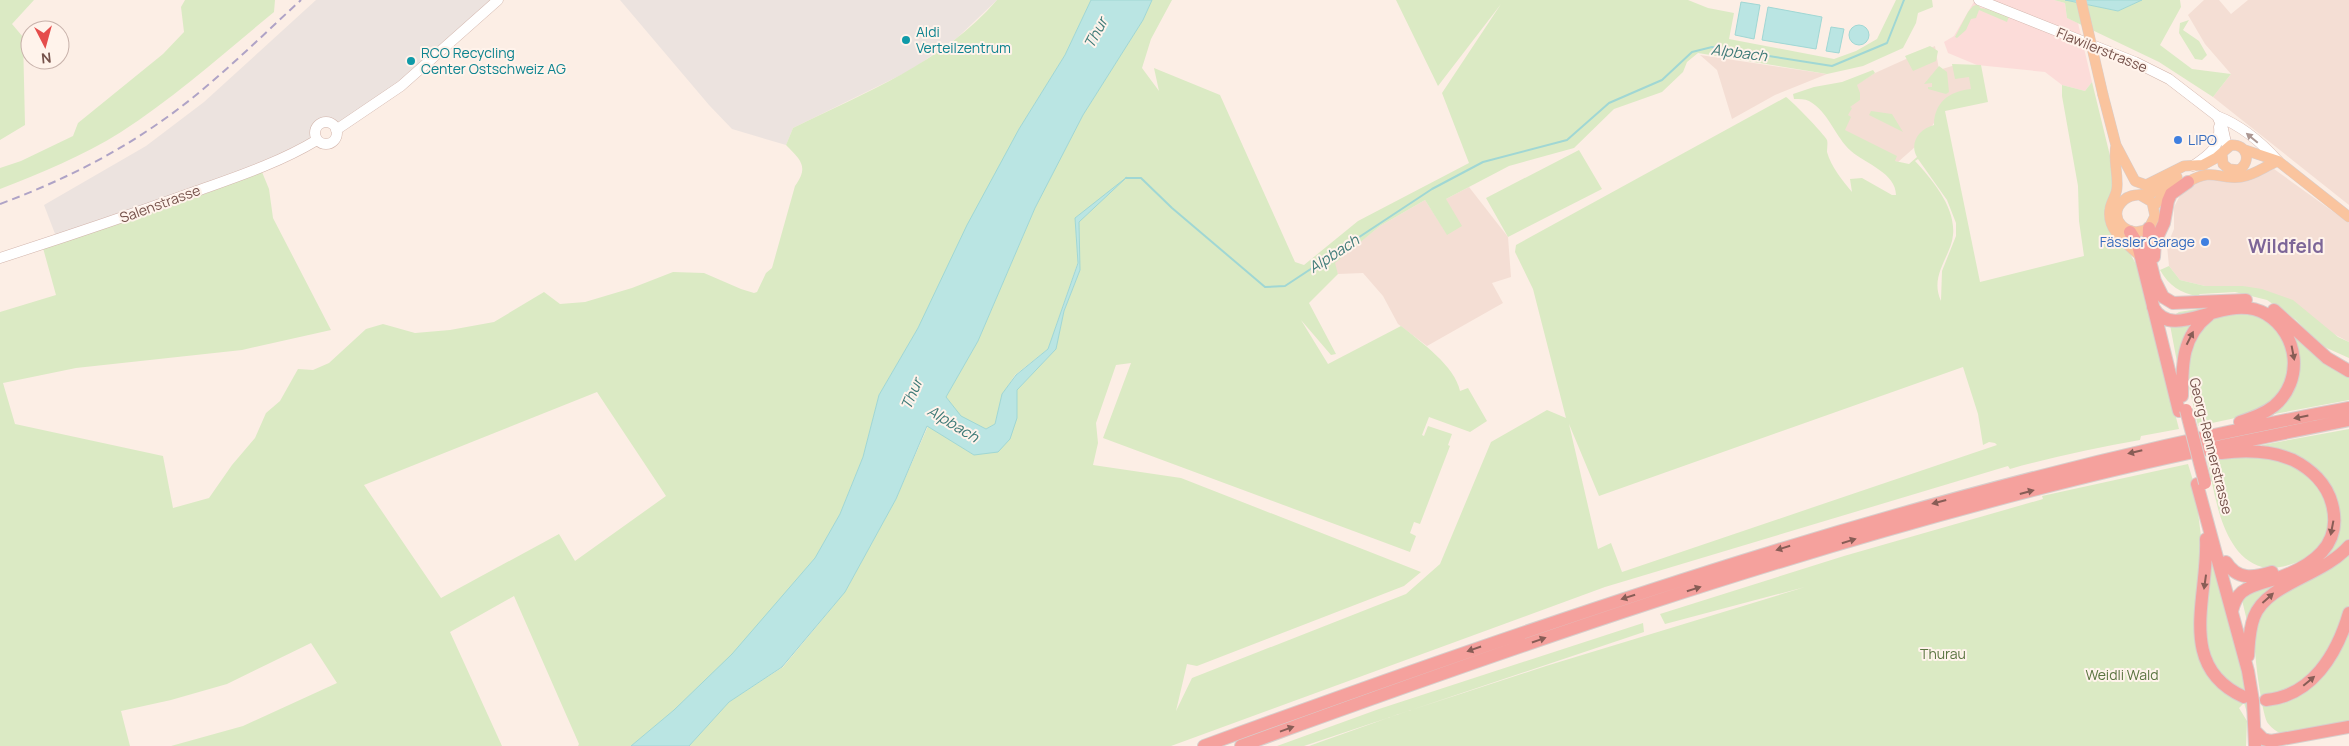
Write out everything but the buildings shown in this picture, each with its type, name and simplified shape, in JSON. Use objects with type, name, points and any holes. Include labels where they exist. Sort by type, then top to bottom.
[{"type":"highway","points":[[2151,265],[2155,256],[2155,242],[2164,223],[2171,194],[2188,182]]},
{"type":"highway","name":"Georg-Rennerstrasse","points":[[2149,228],[2147,244],[2182,396],[2182,411]]},
{"type":"highway","name":"Georg-Rennerstrasse","points":[[2130,232],[2136,241],[2137,253],[2201,484],[2237,597],[2248,656],[2255,746]]},
{"type":"highway","points":[[2155,281],[2163,297],[2173,303],[2202,303],[2239,299],[2267,306],[2285,318],[2326,358],[2349,371]]},
{"type":"highway","points":[[2160,337],[2161,324],[2164,319],[2173,312],[2202,303]]},
{"type":"highway","points":[[2153,307],[2164,319],[2172,322],[2182,322],[2236,307],[2251,308],[2263,312],[2275,321],[2286,332],[2292,346],[2295,361],[2293,377],[2283,398],[2266,412],[2183,441]]},
{"type":"highway","points":[[2182,396],[2184,353],[2189,338],[2201,321],[2216,311]]},
{"type":"highway","points":[[1204,746],[1508,638],[1766,553],[1976,492],[2183,441],[2349,408]]},
{"type":"highway","points":[[1241,746],[1520,647],[1744,573],[1973,506],[2167,458],[2349,420]]},
{"type":"highway","points":[[2167,458],[2183,460],[2221,453],[2252,451],[2286,457],[2310,470],[2329,495],[2334,520],[2331,536],[2325,548],[2313,562],[2296,572],[2249,588],[2237,597],[2232,611]]},
{"type":"highway","name":"Georg-Rennerstrasse","points":[[2201,484],[2205,516],[2248,670]]},
{"type":"highway","points":[[2205,516],[2207,558],[2200,624],[2202,648],[2209,668],[2217,679],[2234,692],[2244,696]]},
{"type":"highway","points":[[2248,656],[2254,618],[2266,599],[2278,590],[2330,563],[2349,546]]},
{"type":"highway","points":[[2226,562],[2234,573],[2243,576],[2303,567]]},
{"type":"highway","points":[[2266,700],[2296,692],[2320,672],[2332,654],[2349,613]]},
{"type":"highway","points":[[2255,731],[2263,739],[2271,741],[2349,727]]},
{"type":"main road","points":[[2081,0],[2119,157],[2123,183],[2122,202],[2117,216],[2121,226],[2130,232],[2139,232],[2149,228],[2156,216],[2154,206],[2148,199],[2138,195],[2119,157]]},
{"type":"main road","points":[[2116,145],[2135,181],[2141,184],[2151,184],[2184,166],[2203,165],[2228,149],[2244,150],[2278,161],[2349,217]]},
{"type":"main road","points":[[2116,145],[2113,159],[2117,186],[2110,207],[2110,220],[2115,231],[2137,253]]},
{"type":"main road","points":[[2225,167],[2222,161],[2228,149]]},
{"type":"main road","points":[[2244,150],[2247,157],[2246,163]]},
{"type":"main road","points":[[2154,206],[2173,185],[2209,167],[2225,167],[2239,170],[2246,163],[2266,157]]},
{"type":"main road","points":[[2188,182],[2207,174],[2216,173],[2229,177],[2250,175],[2278,161]]},
{"type":"main road","points":[[2122,202],[2138,195],[2155,191],[2193,166]]},
{"type":"street","points":[[336,130],[401,86],[498,0]]},
{"type":"street","name":"Flawilerstrasse","points":[[1979,0],[2142,65],[2169,80],[2220,117],[2228,149]]},
{"type":"street","points":[[2193,166],[2208,156],[2218,143],[2220,137],[2220,117],[2243,130],[2278,161]]},
{"type":"street","points":[[326,122],[336,130],[336,136],[328,144],[322,144],[317,140],[315,131],[320,124],[326,122]]},
{"type":"street","name":"Salenstrasse","points":[[0,258],[108,223],[246,174],[298,151],[317,140]]},
{"type":"shaded area","points":[[316,0],[498,0],[401,86],[336,130],[326,122],[320,124],[315,131],[317,140],[298,151],[57,239],[44,205],[146,146],[204,102]]},
{"type":"shaded area","points":[[620,0],[997,0],[957,38],[911,70],[793,128],[786,145],[732,129],[709,105]]},
{"type":"shaded area","points":[[1975,0],[2054,0],[2065,3],[2067,18],[2078,23],[2092,82],[2085,91],[2062,85],[2045,72],[1977,65],[1948,53],[1944,42],[1954,36]]},
{"type":"shaded area","points":[[2204,0],[2219,0],[2231,14],[2248,0],[2349,0],[2349,205],[2213,97],[2231,74],[2205,44],[2188,15]]},
{"type":"shaded area","points":[[1935,46],[1939,70],[1952,66],[1971,68],[1976,96],[1947,102],[1924,139],[1898,162],[1842,140],[1845,92],[1875,73]]},
{"type":"shaded area","points":[[1700,55],[1827,74],[1775,95],[1732,119],[1717,70]]},
{"type":"shaded area","points":[[2274,169],[2349,223],[2349,342],[2243,286],[2205,286],[2180,280],[2169,266],[2167,246],[2174,229],[2174,207],[2183,190],[2204,177],[2237,181]]},
{"type":"shaded area","points":[[1469,187],[1508,237],[1511,277],[1492,283],[1503,303],[1427,346],[1398,324],[1383,296],[1363,273],[1338,274],[1334,263],[1380,226],[1425,200],[1447,234],[1446,199]]},
{"type":"green space","points":[[0,0],[34,0],[12,24],[20,33],[20,70],[24,70],[25,125],[0,140]]},
{"type":"green space","points":[[185,0],[275,0],[274,12],[161,104],[121,132],[77,156],[0,189],[0,168],[21,161],[73,136],[78,123],[163,54],[184,32],[181,7]]},
{"type":"green space","points":[[997,0],[1091,0],[1065,55],[1019,129],[918,328],[879,395],[863,457],[840,514],[815,558],[733,654],[674,710],[631,746],[578,746],[579,744],[514,596],[450,632],[502,746],[171,746],[243,726],[337,683],[311,643],[227,684],[171,700],[121,711],[130,746],[0,746],[0,312],[56,295],[43,248],[191,199],[262,172],[269,189],[273,218],[331,330],[242,350],[76,368],[3,383],[15,424],[163,456],[173,508],[209,498],[232,465],[255,438],[266,413],[280,401],[298,369],[313,370],[329,363],[366,329],[383,324],[415,333],[450,330],[494,322],[544,292],[560,304],[585,302],[632,288],[673,272],[704,273],[741,289],[754,293],[757,292],[766,273],[772,268],[795,186],[802,174],[799,160],[786,145],[793,128],[875,88],[928,59],[976,22]],"holes":[[[597,392],[666,496],[575,561],[559,534],[441,598],[364,485]]]},
{"type":"green space","points":[[1152,0],[1172,0],[1151,39],[1142,68],[1159,91],[1154,68],[1220,95],[1295,262],[1304,265],[1358,221],[1469,163],[1442,93],[1501,4],[1438,86],[1396,0],[1688,0],[1708,8],[1734,13],[1729,39],[1834,59],[1856,51],[1877,39],[1896,0],[1932,0],[1933,7],[1918,13],[1916,23],[1903,48],[1863,66],[1827,74],[1698,53],[1687,62],[1683,72],[1662,92],[1614,109],[1574,148],[1509,166],[1446,199],[1462,226],[1447,235],[1425,200],[1380,226],[1335,263],[1338,274],[1309,303],[1336,354],[1331,355],[1301,320],[1328,364],[1401,326],[1436,355],[1457,382],[1460,391],[1468,388],[1487,421],[1470,432],[1429,417],[1422,435],[1424,436],[1428,426],[1452,434],[1448,445],[1450,446],[1420,524],[1414,522],[1410,533],[1416,536],[1410,552],[1103,438],[1131,363],[1116,365],[1096,423],[1098,443],[1093,465],[1181,478],[1421,572],[1404,586],[1197,666],[1187,664],[1176,711],[1192,678],[1406,594],[1440,564],[1491,442],[1547,410],[1566,418],[1533,289],[1515,252],[1516,245],[1786,97],[1827,140],[1827,152],[1831,163],[1852,192],[1850,179],[1862,178],[1892,195],[1896,195],[1895,187],[1886,175],[1857,156],[1845,145],[1822,111],[1807,100],[1794,99],[1793,94],[1814,87],[1842,82],[1873,70],[1875,73],[1857,85],[1860,100],[1850,107],[1852,108],[1848,115],[1851,117],[1845,130],[1897,156],[1895,161],[1909,164],[1917,157],[1914,147],[1917,137],[1924,130],[1934,125],[1940,104],[1956,92],[1971,89],[1969,77],[1955,79],[1952,64],[1981,65],[1988,102],[1945,111],[1980,282],[2084,256],[2079,221],[2078,186],[2062,96],[2062,85],[2085,91],[2092,82],[2113,168],[2114,184],[2104,215],[2106,224],[2114,239],[2126,246],[2137,266],[2179,429],[2141,436],[2140,440],[2010,469],[2008,466],[1605,587],[1171,746],[689,746],[729,702],[783,667],[845,592],[896,499],[928,426],[974,455],[1017,418],[1017,390],[1056,349],[1064,311],[1080,270],[1079,222],[1120,183],[1075,218],[1078,262],[1048,349],[1015,375],[1002,395],[995,424],[986,429],[963,419],[946,397],[978,341],[1035,208],[1083,115],[1143,20]],"holes":[[[1918,159],[1947,200],[1956,223],[1956,236],[1942,271],[1941,301],[1938,292],[1939,274],[1949,251],[1953,235],[1953,225],[1947,204],[1929,176],[1915,161]],[[1963,367],[1978,414],[1983,445],[1989,442],[1997,445],[1622,572],[1611,543],[1598,549],[1569,424],[1599,496]]]},
{"type":"green space","points":[[2054,0],[2065,0],[2118,11],[2142,0],[2180,0],[2181,7],[2160,45],[2192,69],[2231,74],[2213,97],[2159,62],[2067,18],[2065,3]]},
{"type":"green space","points":[[1979,4],[1980,8],[1994,10],[2009,16],[2007,22],[1979,10],[1976,18],[1971,19],[1966,30],[1957,38],[1955,37],[1968,12],[1973,6]]},
{"type":"green space","points":[[2189,20],[2183,30],[2199,41],[2207,55],[2202,60],[2195,59],[2179,33],[2180,23]]},
{"type":"green space","points":[[1930,46],[1938,51],[1936,61],[1913,71],[1905,56]]},
{"type":"green space","points":[[1939,66],[1947,72],[1949,92],[1946,94],[1928,89],[1928,87],[1932,87],[1932,83],[1924,84]]},
{"type":"green space","points":[[1871,111],[1892,114],[1903,132],[1869,115]]},
{"type":"green space","points":[[1579,150],[1602,189],[1508,237],[1486,198]]},
{"type":"green space","points":[[2169,266],[2180,280],[2205,286],[2243,286],[2262,289],[2293,300],[2338,337],[2349,342],[2349,358],[2320,345],[2296,320],[2267,300],[2235,292],[2200,294],[2197,296],[2181,291],[2167,280],[2160,270]]},
{"type":"green space","points":[[2240,302],[2254,305],[2266,310],[2276,316],[2319,356],[2349,374],[2349,400],[2269,415],[2285,399],[2297,372],[2297,352],[2290,334],[2284,325],[2264,310],[2242,305],[2220,308],[2187,318],[2170,318],[2179,312]]},
{"type":"green space","points":[[2247,312],[2270,322],[2287,344],[2290,373],[2273,401],[2240,417],[2198,426],[2187,378],[2190,345],[2212,318]]},
{"type":"green space","points":[[2194,321],[2177,362],[2170,325]]},
{"type":"green space","points":[[2349,429],[2349,540],[2247,621],[2242,600],[2247,592],[2333,543],[2326,482],[2263,449],[2262,445]]},
{"type":"green space","points":[[2233,456],[2262,457],[2290,464],[2302,470],[2312,479],[2320,490],[2328,515],[2326,534],[2318,550],[2295,563],[2277,568],[2253,564],[2238,551],[2223,524],[2207,460]]},
{"type":"green space","name":"Thurau","points":[[2188,464],[2195,487],[2202,545],[2203,668],[2220,688],[2244,702],[2231,688],[2205,652],[2209,544],[2244,677],[2249,719],[2244,703],[2239,708],[2247,721],[2246,746],[1309,746],[1396,715],[1546,666],[1805,587],[1665,624],[1660,614],[1844,556],[2043,499],[2042,496]]},
{"type":"green space","points":[[2349,551],[2349,605],[2346,621],[2332,652],[2310,678],[2296,688],[2281,695],[2265,698],[2267,705],[2282,704],[2295,699],[2307,691],[2318,681],[2337,656],[2349,630],[2349,723],[2302,733],[2278,732],[2267,722],[2262,704],[2254,636],[2258,618],[2265,606],[2276,596],[2330,567]]},
{"type":"green space","points":[[1643,623],[1644,632],[1304,746],[1277,746],[1379,709]]},
{"type":"water","name":"Thur","points":[[1091,0],[1152,0],[1143,20],[1083,115],[1035,208],[978,341],[946,397],[961,416],[986,429],[995,424],[1002,394],[1016,375],[1048,349],[1078,263],[1075,218],[1127,177],[1079,222],[1080,270],[1064,311],[1056,349],[1017,390],[1017,418],[1010,439],[998,452],[974,455],[927,426],[896,499],[845,592],[782,667],[729,702],[689,746],[631,746],[674,710],[732,654],[815,558],[840,514],[863,457],[879,395],[918,328],[967,225],[1019,129],[1065,55]]},
{"type":"water","points":[[2065,0],[2142,0],[2118,11]]},
{"type":"water","points":[[1741,2],[1760,5],[1754,39],[1735,35]]},
{"type":"water","points":[[1768,7],[1822,17],[1816,49],[1762,40]]},
{"type":"water","points":[[1855,25],[1863,25],[1869,31],[1869,39],[1863,45],[1855,45],[1849,39],[1849,31]]},
{"type":"water","points":[[1831,27],[1844,29],[1839,53],[1826,51]]},
{"type":"waterway","name":"Alpbach","points":[[1126,178],[1141,178],[1172,208],[1265,287],[1285,286],[1432,189],[1483,162],[1567,140],[1609,103],[1662,80],[1692,52],[1712,47],[1832,66],[1887,43],[1904,0]]},
{"type":"railway","points":[[0,204],[79,170],[117,150],[153,127],[211,82],[301,0]]},
{"type":"place","name":"Aldi Verteilzentrum","points":[[906,40]]},
{"type":"place","name":"RCO Recycling Center Ostschweiz AG","points":[[411,61]]},
{"type":"place","name":"LIPO","points":[[2178,140]]},
{"type":"place","name":"Fässler Garage","points":[[2205,242]]},
{"type":"district","name":"Wildfeld","points":[[2286,246]]},
{"type":"park label","name":"Weidli Wald","points":[[2122,675]]}]
